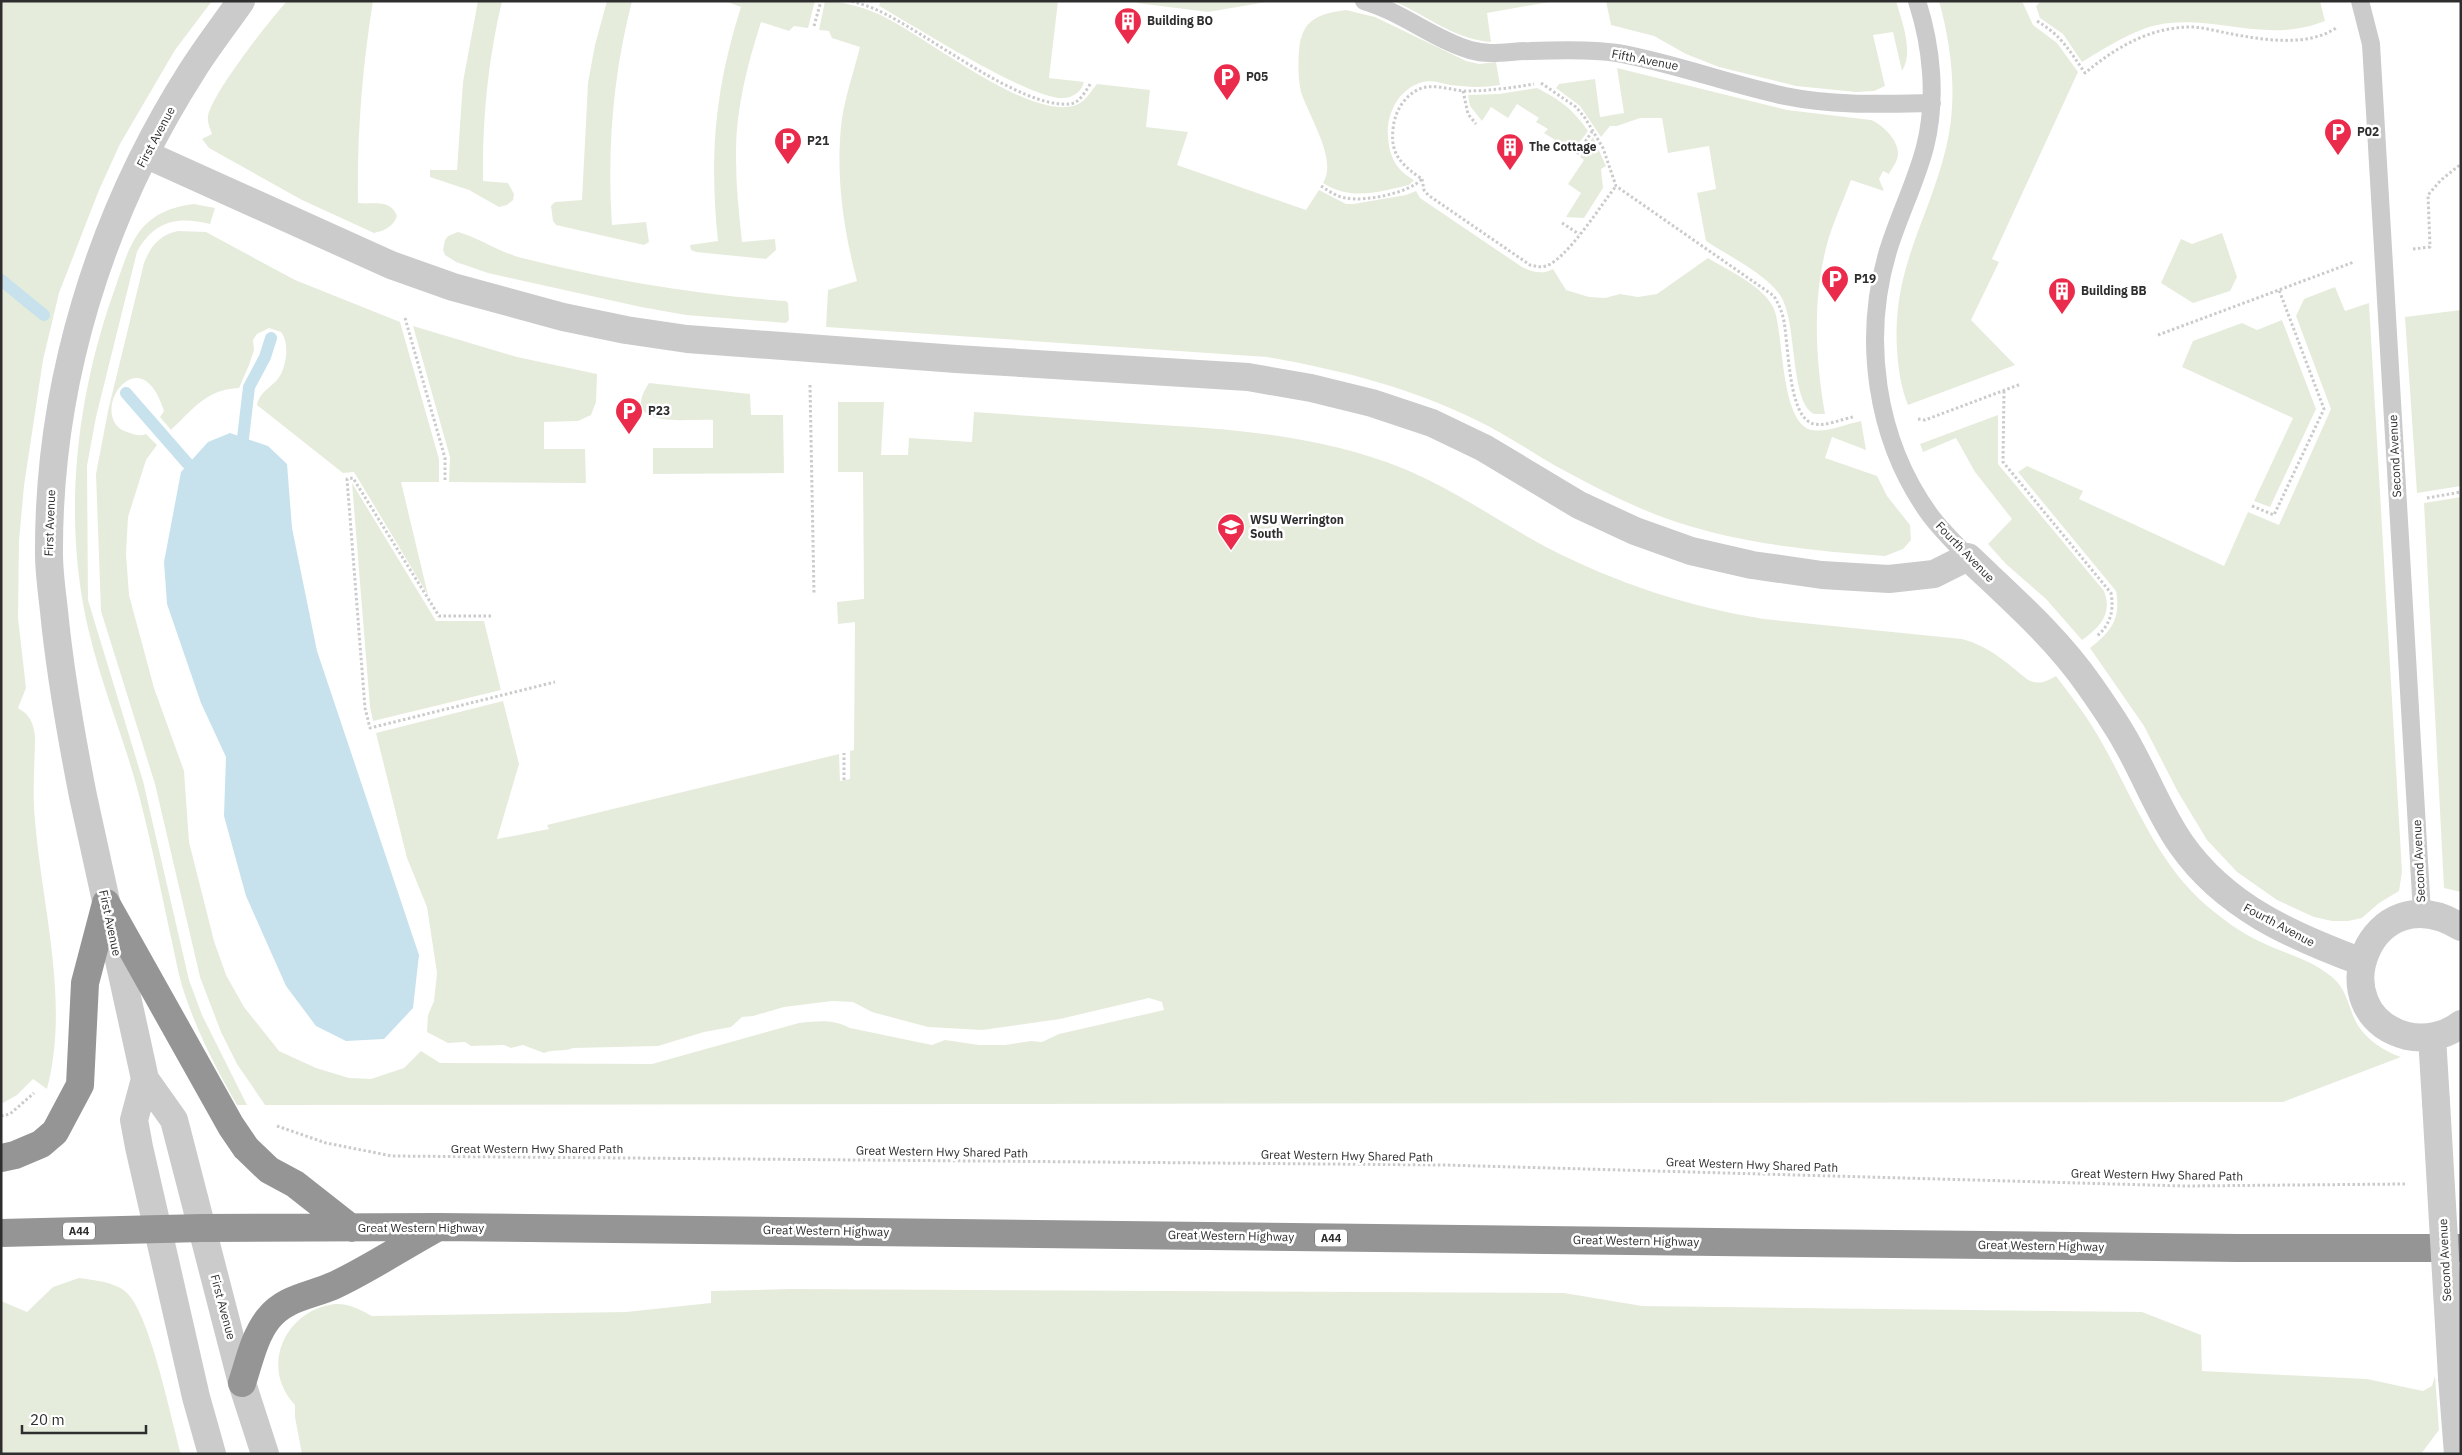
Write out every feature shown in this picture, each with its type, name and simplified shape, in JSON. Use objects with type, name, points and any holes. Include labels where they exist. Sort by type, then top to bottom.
[{"type":"highway","points":[[1,1158],[15,1155],[40,1144],[55,1132],[80,1085],[85,983],[106,903]]},
{"type":"highway","points":[[106,903],[231,1126],[246,1148],[269,1170],[295,1184],[351,1228]]},
{"type":"highway","points":[[242,1383],[260,1331],[268,1319],[282,1305],[297,1297],[334,1285],[439,1227]]},
{"type":"highway","name":"Great Western Highway","points":[[1,1233],[156,1228],[439,1227],[2238,1248],[2461,1248]]},
{"type":"street","name":"First Avenue","points":[[241,1],[191,72],[145,154],[107,240],[84,301],[67,366],[54,440],[48,556],[58,659],[74,752],[145,1079],[174,1120],[242,1383],[265,1454]]},
{"type":"street","points":[[145,154],[358,252],[414,274],[462,290],[626,330],[687,338],[956,359],[1248,377],[1311,388],[1372,402],[1432,423],[1484,448],[1579,505],[1635,531],[1691,551],[1752,565],[1822,575],[1889,579],[1934,574],[1968,557]]},
{"type":"street","name":"Fourth Avenue","points":[[1968,557],[2045,631],[2090,685],[2129,747],[2163,814],[2181,844],[2208,877],[2244,907],[2306,941],[2362,962]]},
{"type":"street","points":[[2461,926],[2449,919],[2422,913],[2405,916],[2381,929],[2364,952],[2362,962],[2362,992],[2374,1015],[2387,1026],[2403,1034],[2418,1038],[2441,1035],[2461,1024]]},
{"type":"street","name":"Second Avenue","points":[[2432,1037],[2458,1454]]},
{"type":"street","name":"First Avenue","points":[[145,1079],[134,1120],[156,1228],[212,1454]]},
{"type":"lane","name":"Fifth Avenue","points":[[1364,1],[1379,6],[1452,44],[1472,51],[1495,54],[1530,51],[1615,53],[1687,68],[1752,88],[1788,96],[1872,104],[1932,103]]},
{"type":"lane","name":"Fourth Avenue","points":[[1917,1],[1930,58],[1932,103],[1925,148],[1882,274],[1875,318],[1875,364],[1878,387],[1894,441],[1910,480],[1930,515],[1968,557]]},
{"type":"lane","name":"Second Avenue","points":[[2360,1],[2371,44],[2422,913]]},
{"type":"path","points":[[814,26],[821,1]]},
{"type":"path","points":[[852,1],[877,9],[997,80],[1049,101],[1071,104],[1078,100],[1091,83]]},
{"type":"path","points":[[2036,21],[2061,38],[2085,73],[2106,55],[2137,38],[2156,31],[2195,27],[2234,35],[2294,40],[2317,36],[2334,30],[2341,23]]},
{"type":"path","points":[[1550,82],[1504,89],[1463,90],[1423,88],[1411,94],[1395,115],[1393,144],[1396,156],[1404,167],[1422,179],[1424,190],[1428,195],[1530,265],[1539,267],[1554,261],[1579,234],[1616,186]]},
{"type":"path","points":[[1541,83],[1576,107],[1594,130],[1616,186],[1774,296],[1784,319],[1788,360],[1794,392],[1800,410],[1807,420],[1812,424],[1822,424],[1861,415]]},
{"type":"path","points":[[1463,90],[1468,114],[1476,124]]},
{"type":"path","points":[[1576,154],[1594,130]]},
{"type":"path","points":[[2383,251],[2430,248],[2428,195],[2441,180],[2461,164]]},
{"type":"path","points":[[1321,186],[1336,195],[1355,199],[1402,191],[1415,186],[1422,179]]},
{"type":"path","points":[[1562,223],[1579,234]]},
{"type":"path","points":[[2158,335],[2349,263]]},
{"type":"path","points":[[2252,506],[2274,515],[2324,409],[2278,290]]},
{"type":"path","points":[[405,318],[445,458],[445,482]]},
{"type":"path","points":[[810,380],[814,594]]},
{"type":"path","points":[[1915,419],[1925,420],[2022,384]]},
{"type":"path","points":[[2004,391],[2003,462],[2110,593],[2113,603],[2111,619],[2104,630],[2092,640]]},
{"type":"path","points":[[491,616],[438,616],[353,478],[347,479],[365,708],[370,728],[555,682]]},
{"type":"path","points":[[2419,499],[2461,492]]},
{"type":"path","points":[[844,753],[844,780]]},
{"type":"path","points":[[1,1116],[10,1114],[33,1093],[38,1096]]},
{"type":"path","name":"Great Western Hwy Shared Path","points":[[272,1122],[278,1127],[326,1143],[392,1156],[1444,1165],[2185,1186],[2415,1183]]},
{"type":"green space","points":[[1,1],[212,1],[175,50],[120,144],[99,190],[59,293],[43,360],[24,486],[19,541],[18,618],[26,688],[18,708],[30,719],[35,736],[34,809],[52,954],[56,1022],[53,1056],[47,1089],[33,1079],[17,1095],[1,1104]]},
{"type":"green space","points":[[287,1],[373,1],[361,102],[358,152],[358,203],[380,203],[394,210],[397,216],[396,220],[388,228],[381,231],[374,233],[302,200],[209,148],[202,139],[212,134],[208,123],[208,116],[212,105],[230,74]]},
{"type":"green space","points":[[478,1],[502,1],[490,68],[483,158],[483,181],[508,183],[514,194],[513,200],[507,205],[499,207],[469,190],[430,177],[430,170],[457,170],[463,82]]},
{"type":"green space","points":[[607,1],[632,1],[620,57],[613,112],[610,168],[612,225],[646,222],[649,242],[644,245],[556,225],[553,221],[551,206],[555,202],[582,200],[588,83],[595,45]]},
{"type":"green space","points":[[725,1],[815,1],[808,28],[794,26],[789,31],[761,22],[743,89],[736,141],[737,190],[742,242],[775,239],[776,250],[766,259],[696,252],[691,250],[690,245],[718,241],[714,180],[716,123],[725,66],[741,7]]},
{"type":"green space","points":[[825,1],[851,5],[876,13],[1004,88],[1031,100],[1056,107],[1079,104],[1097,84],[1150,90],[1146,127],[1188,132],[1177,165],[1306,210],[1319,190],[1346,204],[1406,195],[1416,191],[1420,198],[1522,267],[1538,272],[1553,269],[1566,290],[1589,297],[1605,298],[1620,294],[1638,297],[1657,294],[1708,258],[1754,286],[1774,309],[1789,395],[1794,412],[1802,424],[1818,431],[1861,421],[1866,450],[1832,437],[1825,458],[1877,476],[1887,496],[1910,525],[1911,540],[1903,549],[1885,556],[1823,551],[1762,543],[1701,529],[1642,509],[1609,494],[1554,465],[1496,430],[1451,408],[1374,381],[1294,362],[1267,357],[826,327],[828,290],[857,281],[844,221],[839,159],[842,118],[860,47],[832,38],[829,31],[819,30]]},
{"type":"green space","points":[[881,1],[1058,1],[1049,78],[1084,82],[1083,85],[1077,93],[1065,98],[1049,96],[1027,88],[973,61],[879,6]]},
{"type":"green space","points":[[1137,1],[1272,1],[1208,12],[1137,3]]},
{"type":"green space","points":[[1394,1],[1555,1],[1487,13],[1491,42],[1453,32]]},
{"type":"green space","points":[[1606,1],[1896,1],[1904,27],[1907,55],[1902,71],[1893,32],[1873,35],[1885,86],[1874,91],[1856,92],[1796,86],[1719,67],[1686,54],[1654,36],[1611,25]]},
{"type":"green space","points":[[1939,1],[2022,1],[2033,25],[2057,43],[2078,72],[1992,259],[1999,262],[1971,320],[2015,365],[1908,405],[1897,356],[1897,320],[1900,294],[1913,246],[1939,175],[1950,130],[1952,111],[1950,56]]},
{"type":"green space","points":[[2041,1],[2320,1],[2325,21],[2285,30],[2266,30],[2189,22],[2157,25],[2135,32],[2082,62],[2063,34],[2040,18],[2036,6]]},
{"type":"green space","points":[[1346,10],[1375,17],[1466,61],[1479,64],[1496,62],[1500,85],[1469,87],[1426,81],[1407,90],[1396,103],[1389,119],[1390,150],[1402,172],[1414,180],[1409,185],[1376,192],[1354,193],[1333,189],[1323,183],[1327,174],[1325,151],[1301,92],[1299,82],[1299,50],[1304,31],[1313,20],[1320,16]]},
{"type":"green space","points":[[1617,68],[1787,110],[1871,120],[1885,129],[1892,137],[1897,147],[1898,155],[1889,174],[1883,171],[1879,179],[1884,191],[1851,180],[1829,237],[1820,281],[1817,326],[1819,370],[1825,414],[1814,414],[1806,406],[1801,394],[1786,307],[1780,295],[1774,287],[1756,272],[1706,241],[1697,193],[1716,189],[1709,146],[1668,153],[1662,118],[1640,118],[1617,126],[1610,126],[1601,137],[1580,106],[1556,88],[1559,84],[1595,79],[1600,117],[1624,113]]},
{"type":"green space","points":[[1537,88],[1566,106],[1588,131],[1573,151],[1544,133],[1548,129],[1536,122],[1539,118],[1517,104],[1508,118],[1491,107],[1482,121],[1470,106],[1468,95],[1499,94]]},
{"type":"green space","points":[[1593,137],[1606,166],[1601,169],[1603,188],[1584,218],[1566,217],[1581,193],[1568,184],[1584,160],[1580,157]]},
{"type":"green space","points":[[194,204],[215,208],[210,224],[187,221],[168,223],[151,233],[137,252],[96,417],[87,466],[88,600],[143,781],[189,980],[202,1015],[247,1105],[237,1105],[222,1079],[202,1038],[183,987],[139,795],[90,636],[81,594],[76,551],[75,507],[82,420],[89,377],[113,294],[131,246],[147,223],[159,214]]},
{"type":"green space","points":[[178,231],[206,232],[295,280],[400,322],[439,459],[439,482],[401,482],[428,595],[354,472],[343,473],[257,405],[261,396],[278,378],[283,369],[286,347],[284,336],[281,332],[269,328],[257,334],[253,340],[254,350],[249,365],[239,388],[228,389],[209,396],[171,430],[160,417],[164,411],[154,389],[142,379],[130,379],[120,387],[114,398],[112,412],[116,424],[132,434],[146,434],[157,445],[146,460],[128,517],[126,554],[129,595],[154,688],[184,771],[189,842],[214,941],[226,975],[244,1007],[279,1051],[316,1068],[349,1078],[371,1079],[404,1068],[421,1051],[440,1063],[652,1064],[799,1023],[819,1021],[838,1023],[850,1028],[932,1045],[945,1040],[979,1045],[1005,1045],[1031,1041],[1042,1042],[1059,1034],[1164,1010],[1162,1002],[1149,998],[1060,1019],[982,1030],[928,1027],[872,1012],[853,1002],[832,1001],[784,1007],[753,1016],[742,1017],[731,1027],[704,1032],[658,1046],[573,1048],[544,1053],[523,1045],[511,1048],[504,1045],[471,1046],[465,1042],[448,1043],[427,1032],[428,1015],[434,1001],[437,973],[427,907],[407,858],[376,733],[503,701],[519,764],[497,839],[549,829],[547,825],[839,754],[840,781],[850,779],[850,751],[854,750],[855,622],[838,624],[837,602],[864,599],[863,472],[838,472],[838,402],[884,402],[881,455],[908,455],[909,438],[972,442],[974,412],[1243,431],[1339,448],[1371,457],[1421,476],[1574,561],[1653,592],[1708,608],[1764,619],[1962,639],[1981,646],[2005,661],[2028,680],[2042,682],[2056,676],[2096,732],[2147,829],[2189,889],[2207,906],[2240,930],[2270,946],[2307,961],[2332,977],[2344,991],[2355,1020],[2368,1038],[2387,1051],[2401,1057],[2283,1102],[265,1105],[237,1064],[221,1032],[200,977],[155,784],[101,611],[96,474],[108,411],[144,263],[156,242],[166,235]]},
{"type":"green space","points":[[458,232],[522,258],[587,273],[686,291],[786,301],[788,303],[789,320],[786,323],[686,315],[641,307],[488,273],[456,262],[445,255],[443,250],[445,240],[448,236]]},
{"type":"green space","points":[[2222,233],[2237,277],[2230,291],[2193,303],[2161,283],[2181,239],[2192,244]]},
{"type":"green space","points":[[2335,287],[2345,311],[2369,303],[2402,872],[2399,891],[2379,903],[2362,918],[2348,921],[2332,921],[2314,917],[2277,900],[2237,872],[2207,840],[2178,792],[2144,726],[2090,648],[2104,636],[2113,624],[2117,610],[2116,591],[2018,472],[2027,466],[2083,491],[2079,499],[2224,566],[2248,512],[2279,525],[2331,409],[2296,316],[2304,299]]},
{"type":"green space","points":[[2461,310],[2461,486],[2417,493],[2405,317]]},
{"type":"green space","points":[[2282,320],[2316,409],[2270,507],[2254,501],[2293,418],[2182,367],[2193,341],[2242,323],[2257,330]]},
{"type":"green space","points":[[413,326],[517,357],[597,374],[596,402],[591,415],[578,421],[544,422],[544,449],[585,449],[586,483],[449,482],[450,457]]},
{"type":"green space","points":[[649,383],[750,394],[751,415],[783,415],[784,473],[653,474],[653,448],[713,448],[713,420],[660,419],[649,415],[642,409],[642,398]]},
{"type":"green space","points":[[1998,415],[1998,464],[2104,591],[2107,607],[2103,620],[2094,631],[2082,640],[2046,599],[2006,564],[1988,544],[2012,519],[1975,472],[1956,438],[1923,452],[1920,444]]},
{"type":"green space","points":[[352,483],[436,621],[484,621],[501,690],[373,721],[370,707]]},
{"type":"green space","points":[[2461,497],[2461,892],[2444,888],[2424,503]]},
{"type":"green space","points":[[79,1278],[116,1286],[126,1292],[135,1304],[143,1321],[159,1368],[181,1454],[1,1454],[1,1301],[27,1312],[53,1287]]},
{"type":"green space","points":[[791,1289],[1564,1293],[1642,1306],[2142,1312],[2201,1335],[2202,1371],[2367,1379],[2423,1391],[2432,1386],[2435,1376],[2439,1430],[2421,1454],[302,1454],[295,1417],[295,1405],[284,1390],[279,1374],[279,1358],[283,1342],[291,1329],[303,1317],[317,1309],[335,1304],[350,1306],[372,1316],[626,1312],[711,1303],[711,1291]]},
{"type":"water","points":[[230,433],[268,446],[287,464],[292,528],[317,651],[419,955],[413,1008],[384,1039],[346,1041],[316,1026],[286,986],[246,896],[224,816],[226,757],[201,703],[167,604],[164,562],[181,472],[208,442]]},
{"type":"waterway","points":[[1,280],[44,315]]},
{"type":"waterway","points":[[243,438],[249,387],[265,357],[271,338]]},
{"type":"waterway","points":[[126,393],[188,464]]},
{"type":"place","name":"Building BO","points":[[1128,45]]},
{"type":"place","name":"P05","points":[[1227,101]]},
{"type":"place","name":"P02","points":[[2338,156]]},
{"type":"place","name":"P21","points":[[788,165]]},
{"type":"place","name":"The Cottage","points":[[1510,171]]},
{"type":"place","name":"P19","points":[[1835,303]]},
{"type":"place","name":"Building BB","points":[[2062,315]]},
{"type":"place","name":"P23","points":[[629,435]]},
{"type":"place","name":"WSU Werrington South","points":[[1231,551]]}]
